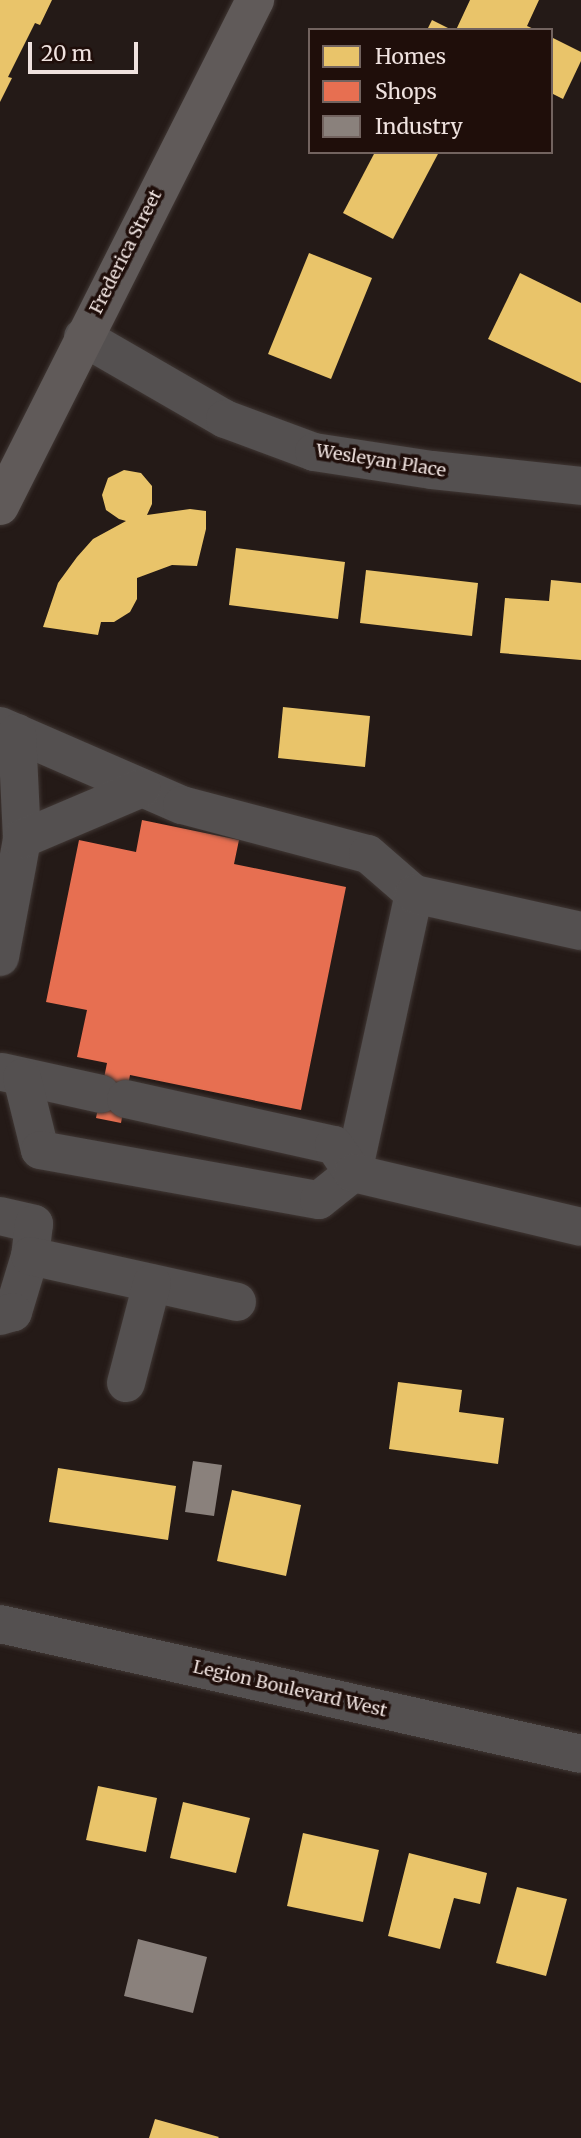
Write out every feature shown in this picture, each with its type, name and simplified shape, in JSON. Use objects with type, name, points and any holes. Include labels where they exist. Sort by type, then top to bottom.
[{"type":"main road","name":"Frederica Street","points":[[4,488],[255,0]]},
{"type":"street","name":"Wesleyan Place","points":[[82,337],[225,419],[314,452],[432,470],[581,486]]},
{"type":"street","points":[[8,730],[182,805],[368,854],[414,894],[581,931]]},
{"type":"street","points":[[0,957],[22,839],[8,730]]},
{"type":"street","points":[[22,839],[142,788]]},
{"type":"street","points":[[11,1075],[40,1150],[319,1200],[353,1172],[414,894]]},
{"type":"street","points":[[11,1075],[334,1145],[353,1172],[581,1227]]},
{"type":"street","points":[[0,1216],[34,1224],[30,1256],[13,1312],[0,1316]]},
{"type":"street","points":[[30,1256],[237,1302]]},
{"type":"street","points":[[127,1384],[152,1283]]},
{"type":"street","name":"Legion Boulevard West","points":[[0,1624],[581,1754]]},
{"type":"building: Homes","points":[[0,0],[52,0],[40,25],[35,23],[8,77],[12,78],[0,102]]},
{"type":"building: Homes","points":[[470,0],[539,0],[527,26],[532,28],[457,28]]},
{"type":"building: Homes","points":[[432,20],[448,28],[428,28]]},
{"type":"building: Homes","points":[[553,38],[581,52],[581,61],[563,99],[553,94]]},
{"type":"building: Homes","points":[[374,154],[438,154],[393,239],[343,213]]},
{"type":"building: Homes","points":[[309,253],[372,278],[331,379],[268,354]]},
{"type":"building: Homes","points":[[520,273],[581,303],[581,383],[488,339]]},
{"type":"building: Homes","points":[[124,470],[141,473],[152,486],[152,504],[147,515],[190,509],[206,511],[206,529],[197,566],[172,565],[137,578],[137,599],[130,612],[114,622],[101,622],[98,635],[43,627],[58,583],[77,557],[93,539],[126,521],[106,510],[102,495],[108,478]]},
{"type":"building: Homes","points":[[236,548],[345,562],[338,619],[229,605]]},
{"type":"building: Homes","points":[[366,570],[478,583],[472,636],[360,623]]},
{"type":"building: Homes","points":[[551,580],[581,583],[581,660],[500,653],[505,598],[549,601]]},
{"type":"building: Homes","points":[[283,707],[370,716],[365,767],[278,758]]},
{"type":"building: Homes","points":[[398,1382],[462,1390],[459,1412],[504,1418],[498,1464],[389,1449]]},
{"type":"building: Homes","points":[[58,1468],[176,1486],[168,1540],[49,1522]]},
{"type":"building: Homes","points":[[232,1490],[301,1505],[286,1576],[217,1561]]},
{"type":"building: Homes","points":[[98,1786],[157,1798],[146,1852],[86,1840]]},
{"type":"building: Homes","points":[[183,1802],[250,1818],[236,1873],[170,1858]]},
{"type":"building: Homes","points":[[303,1833],[379,1850],[363,1922],[287,1906]]},
{"type":"building: Homes","points":[[409,1853],[487,1873],[480,1904],[454,1898],[440,1949],[388,1936]]},
{"type":"building: Homes","points":[[517,1887],[567,1899],[546,1976],[496,1963]]},
{"type":"building: Homes","points":[[155,2119],[219,2137],[149,2138]]},
{"type":"building: Shops","points":[[142,820],[239,840],[234,864],[346,887],[301,1110],[130,1075],[121,1123],[96,1118],[107,1063],[77,1057],[87,1010],[46,1002],[79,840],[136,852]]},
{"type":"building: Industry","points":[[193,1461],[222,1465],[214,1516],[185,1512]]},
{"type":"building: Industry","points":[[138,1939],[207,1957],[193,2013],[124,1996]]}]
